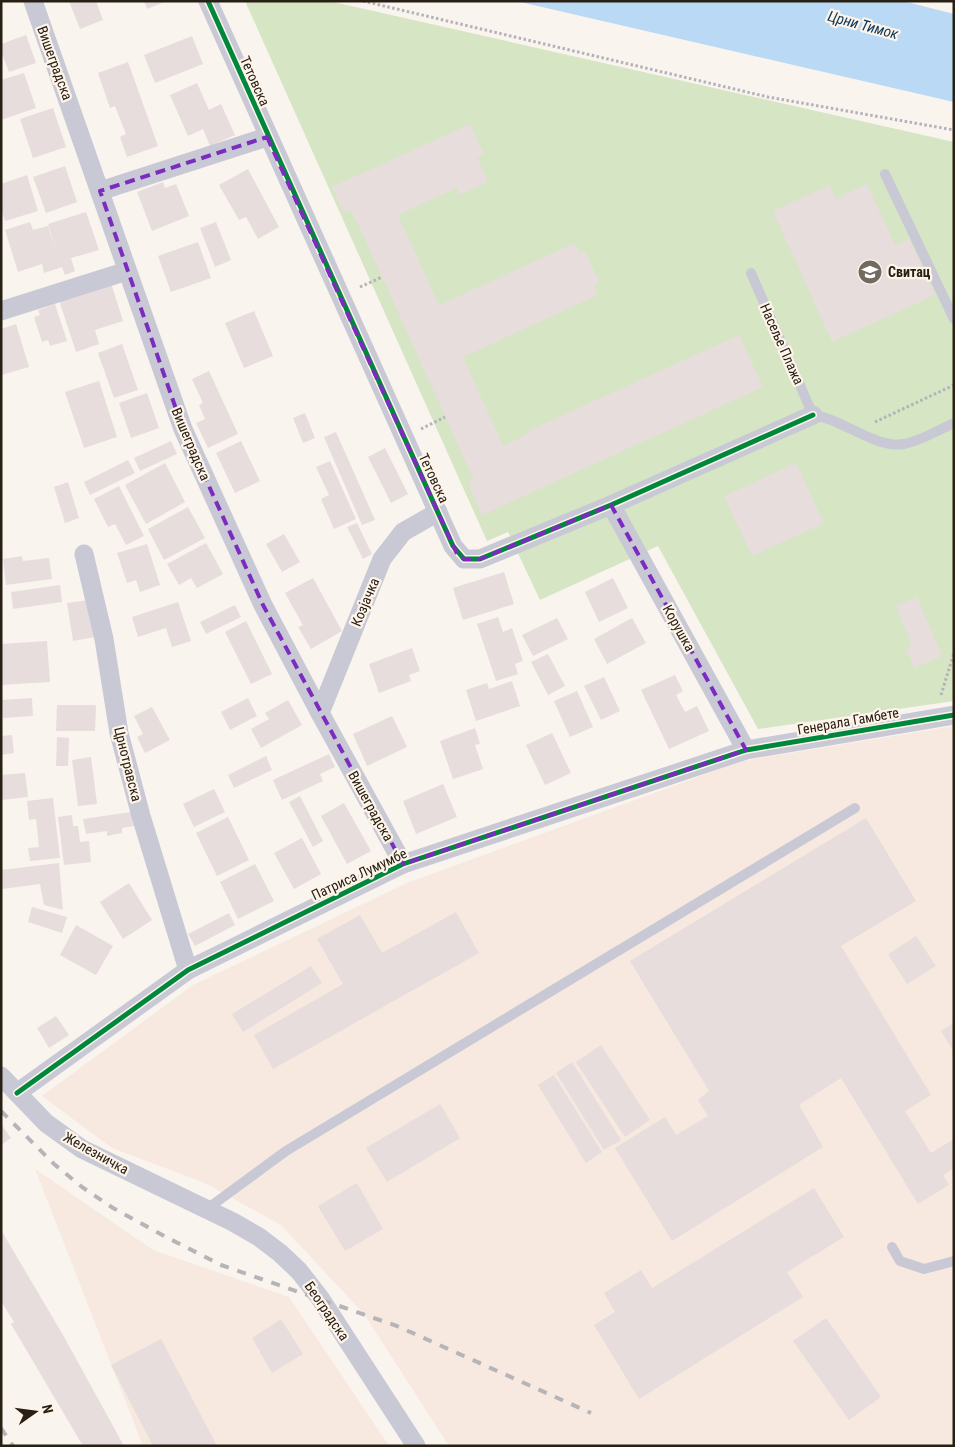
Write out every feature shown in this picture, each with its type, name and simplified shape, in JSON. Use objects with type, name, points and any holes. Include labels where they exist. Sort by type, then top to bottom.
[{"type":"street","name":"Вишеградска","points":[[33,1],[183,429],[263,605],[403,864]]},
{"type":"street","name":"Тетовска","points":[[208,1],[267,137],[457,554],[464,559],[472,561],[611,505],[813,415]]},
{"type":"street","points":[[100,191],[267,137]]},
{"type":"street","points":[[1,311],[127,271]]},
{"type":"street","name":"Корушка","points":[[611,505],[746,750]]},
{"type":"street","name":"Козјачка","points":[[320,713],[382,559],[403,532],[438,512]]},
{"type":"street","name":"Црнотравска","points":[[84,554],[104,639],[119,733],[141,816],[188,970]]},
{"type":"street","name":"Генерала Гамбете","points":[[746,750],[954,715]]},
{"type":"street","name":"Патриса Лумумбе","points":[[17,1093],[188,970],[403,864],[746,750]]},
{"type":"street","name":"Железничка","points":[[1,1076],[46,1123],[82,1149],[207,1208]]},
{"type":"street","name":"Београдска","points":[[207,1208],[259,1237],[299,1270],[320,1298],[416,1446]]},
{"type":"lane","points":[[885,174],[954,319]]},
{"type":"lane","name":"Насеље Плажа","points":[[751,273],[813,415]]},
{"type":"lane","points":[[813,415],[836,420],[882,442],[899,445],[914,441],[954,423]]},
{"type":"lane","points":[[207,1208],[286,1151],[855,808]]},
{"type":"lane","points":[[892,1247],[900,1262],[924,1269],[954,1261]]},
{"type":"path","points":[[363,1],[768,97],[954,130]]},
{"type":"path","points":[[856,430],[954,385]]},
{"type":"path","points":[[934,718],[954,653]]},
{"type":"highlighted area","points":[[267,137],[457,554],[464,559],[480,559],[611,505],[746,750],[403,864],[263,605],[183,429],[100,191]]},
{"type":"shaded area","points":[[954,726],[954,1446],[449,1446],[364,1314],[281,1225],[205,1183],[112,1148],[42,1096],[193,985],[407,883],[742,761]]},
{"type":"shaded area","points":[[35,1169],[153,1250],[289,1297],[389,1446],[143,1446]]},
{"type":"green space","points":[[245,1],[329,1],[954,142],[954,701],[758,729],[658,546],[540,600],[508,532],[487,541]]},
{"type":"water","name":"Црни Тимок","points":[[516,1],[903,1],[954,14],[954,102]]},
{"type":"building","points":[[69,1],[96,1],[103,20],[80,29]]},
{"type":"building","points":[[144,1],[167,1],[147,9]]},
{"type":"building","points":[[26,35],[36,63],[9,72],[1,51],[1,44]]},
{"type":"building","points":[[192,36],[203,64],[155,83],[144,55]]},
{"type":"building","points":[[128,62],[158,146],[127,157],[120,137],[126,134],[115,106],[110,108],[98,73]]},
{"type":"building","points":[[24,73],[36,108],[1,120],[1,80]]},
{"type":"building","points":[[197,83],[209,110],[221,104],[235,135],[210,146],[203,129],[188,136],[170,95]]},
{"type":"building","points":[[53,108],[66,147],[33,158],[20,119]]},
{"type":"building","points":[[470,124],[484,154],[477,157],[488,182],[459,195],[457,188],[398,215],[439,305],[575,243],[580,254],[585,251],[599,282],[594,285],[598,295],[463,357],[503,446],[529,433],[528,431],[739,335],[763,387],[482,515],[468,483],[474,480],[365,239],[351,210],[344,213],[332,187]]},
{"type":"building","points":[[65,166],[77,202],[46,213],[33,177]]},
{"type":"building","points":[[248,169],[279,227],[258,239],[246,217],[239,220],[219,185]]},
{"type":"building","points":[[27,175],[38,211],[5,221],[1,209],[1,184]]},
{"type":"building","points":[[163,182],[165,188],[176,184],[189,216],[152,231],[137,192]]},
{"type":"building","points":[[867,184],[895,245],[909,239],[935,295],[832,342],[773,211],[830,185],[835,199]]},
{"type":"building","points":[[86,212],[99,250],[71,258],[75,271],[65,275],[62,267],[44,273],[42,264],[18,272],[5,230],[30,222],[33,230],[48,226],[57,254],[48,224]]},
{"type":"building","points":[[216,222],[231,260],[215,267],[200,228]]},
{"type":"building","points":[[198,242],[211,278],[171,292],[158,256]]},
{"type":"building","points":[[111,283],[123,321],[95,330],[99,344],[76,352],[59,300]]},
{"type":"building","points":[[55,304],[67,341],[50,346],[48,340],[42,342],[34,317],[40,315],[38,310]]},
{"type":"building","points":[[254,311],[273,356],[244,368],[225,323]]},
{"type":"building","points":[[16,324],[29,367],[1,375],[1,329]]},
{"type":"building","points":[[122,344],[138,390],[114,398],[98,353]]},
{"type":"building","points":[[209,371],[238,434],[208,448],[196,423],[205,419],[199,405],[203,403],[192,379]]},
{"type":"building","points":[[99,381],[117,437],[84,448],[65,392]]},
{"type":"building","points":[[147,393],[159,428],[131,438],[119,403]]},
{"type":"building","points":[[305,413],[315,438],[303,443],[293,418]]},
{"type":"building","points":[[336,432],[375,520],[362,525],[324,437]]},
{"type":"building","points":[[171,441],[177,454],[140,471],[134,458]]},
{"type":"building","points":[[241,441],[260,481],[235,493],[216,453]]},
{"type":"building","points":[[385,448],[408,494],[391,503],[368,457]]},
{"type":"building","points":[[128,460],[135,473],[90,495],[84,482]]},
{"type":"building","points":[[330,461],[356,519],[334,529],[321,499],[329,495],[316,467]]},
{"type":"building","points":[[165,463],[185,502],[146,524],[125,485]]},
{"type":"building","points":[[796,463],[824,523],[752,556],[724,496]]},
{"type":"building","points":[[68,482],[79,518],[65,523],[54,487]]},
{"type":"building","points":[[119,486],[144,536],[126,545],[115,524],[108,527],[94,499]]},
{"type":"building","points":[[188,507],[205,538],[164,560],[148,529]]},
{"type":"building","points":[[357,523],[372,554],[363,559],[347,527]]},
{"type":"building","points":[[284,534],[300,562],[282,572],[266,544]]},
{"type":"building","points":[[206,543],[223,574],[197,588],[191,578],[179,585],[167,564]]},
{"type":"building","points":[[147,544],[160,585],[140,592],[136,580],[127,583],[117,553]]},
{"type":"building","points":[[22,556],[23,561],[49,558],[52,579],[6,585],[3,559]]},
{"type":"building","points":[[504,572],[514,604],[463,620],[453,588]]},
{"type":"building","points":[[313,578],[342,631],[311,649],[298,627],[303,625],[285,593]]},
{"type":"building","points":[[613,578],[628,608],[599,622],[585,592]]},
{"type":"building","points":[[60,585],[62,602],[13,609],[11,592]]},
{"type":"building","points":[[917,597],[942,656],[914,668],[906,648],[911,644],[896,606]]},
{"type":"building","points":[[89,600],[95,637],[73,641],[67,603]]},
{"type":"building","points":[[178,602],[191,641],[172,647],[166,628],[138,637],[132,617]]},
{"type":"building","points":[[235,605],[241,617],[206,634],[200,622]]},
{"type":"building","points":[[498,617],[503,632],[512,628],[523,661],[515,664],[518,674],[496,681],[477,624]]},
{"type":"building","points":[[557,618],[568,639],[533,656],[522,635]]},
{"type":"building","points":[[632,618],[646,643],[607,664],[594,639]]},
{"type":"building","points":[[246,621],[272,674],[251,684],[225,632]]},
{"type":"building","points":[[47,641],[50,682],[1,685],[1,644]]},
{"type":"building","points":[[412,648],[420,671],[409,675],[411,681],[379,693],[369,664]]},
{"type":"building","points":[[548,654],[565,686],[548,695],[531,662]]},
{"type":"building","points":[[675,675],[683,691],[676,695],[685,712],[697,706],[709,731],[669,749],[641,690]]},
{"type":"building","points":[[604,677],[620,711],[601,720],[584,686]]},
{"type":"building","points":[[512,681],[520,706],[476,721],[466,690],[487,683],[489,689]]},
{"type":"building","points":[[577,691],[593,727],[570,737],[554,701]]},
{"type":"building","points":[[32,698],[33,716],[3,718],[2,700]]},
{"type":"building","points":[[248,698],[257,716],[230,730],[221,712]]},
{"type":"building","points":[[288,700],[302,725],[261,748],[251,729],[269,719],[265,713]]},
{"type":"building","points":[[57,705],[96,705],[95,731],[56,731]]},
{"type":"building","points":[[152,707],[170,740],[145,753],[137,737],[143,734],[134,716]]},
{"type":"building","points":[[392,716],[407,747],[367,766],[353,734]]},
{"type":"building","points":[[475,728],[480,744],[475,745],[483,769],[453,779],[440,741]]},
{"type":"building","points":[[552,733],[571,773],[545,785],[526,745]]},
{"type":"building","points":[[12,735],[14,753],[1,755],[1,736]]},
{"type":"building","points":[[57,737],[69,738],[68,766],[56,766]]},
{"type":"building","points":[[329,754],[335,767],[320,774],[323,781],[282,800],[273,780]]},
{"type":"building","points":[[266,756],[272,770],[234,788],[228,775]]},
{"type":"building","points":[[91,757],[97,804],[78,806],[72,760]]},
{"type":"building","points":[[25,773],[28,797],[1,800],[1,775]]},
{"type":"building","points":[[443,784],[457,817],[416,834],[403,801]]},
{"type":"building","points":[[214,789],[225,812],[194,827],[183,804]]},
{"type":"building","points":[[300,796],[323,841],[313,847],[289,802]]},
{"type":"building","points":[[53,798],[60,858],[30,861],[28,848],[39,847],[36,819],[29,820],[27,801]]},
{"type":"building","points":[[344,803],[371,851],[347,864],[321,816]]},
{"type":"building","points":[[131,812],[134,826],[122,828],[122,833],[107,836],[107,831],[86,834],[83,819]]},
{"type":"building","points":[[72,815],[73,826],[78,826],[80,842],[89,841],[91,862],[64,865],[58,817]]},
{"type":"building","points":[[228,817],[249,860],[217,876],[196,833]]},
{"type":"building","points":[[866,818],[916,901],[841,946],[931,1095],[905,1111],[931,1153],[954,1139],[954,1168],[943,1175],[949,1185],[918,1204],[841,1078],[799,1105],[823,1147],[672,1241],[615,1148],[665,1117],[676,1135],[708,1116],[698,1100],[709,1091],[630,961]]},
{"type":"building","points":[[302,838],[321,874],[294,889],[274,853]]},
{"type":"building","points":[[59,863],[63,910],[44,905],[40,884],[2,889],[1,870]]},
{"type":"building","points":[[255,864],[274,901],[238,919],[220,882]]},
{"type":"building","points":[[129,883],[152,920],[123,939],[100,902]]},
{"type":"building","points":[[32,907],[67,917],[62,933],[28,922]]},
{"type":"building","points":[[456,912],[479,953],[273,1069],[254,1035],[343,984],[317,939],[360,915],[382,953]]},
{"type":"building","points":[[229,913],[235,925],[195,946],[188,934]]},
{"type":"building","points":[[76,925],[113,946],[96,975],[60,955]]},
{"type":"building","points":[[916,936],[936,966],[907,984],[888,954]]},
{"type":"building","points":[[311,966],[322,983],[243,1032],[232,1014]]},
{"type":"building","points":[[56,1016],[69,1035],[49,1048],[37,1028]]},
{"type":"building","points":[[954,1023],[954,1052],[941,1031]]},
{"type":"building","points":[[601,1045],[650,1120],[625,1137],[576,1062]]},
{"type":"building","points":[[572,1062],[621,1140],[604,1150],[556,1073]]},
{"type":"building","points":[[554,1075],[602,1152],[586,1163],[538,1085]]},
{"type":"building","points":[[440,1104],[460,1138],[387,1182],[366,1148]]},
{"type":"building","points":[[1,1124],[11,1138],[1,1145]]},
{"type":"building","points":[[357,1183],[383,1229],[345,1251],[318,1206]]},
{"type":"building","points":[[814,1188],[844,1237],[787,1272],[803,1297],[639,1399],[594,1325],[615,1312],[604,1293],[641,1270],[652,1288]]},
{"type":"building","points":[[1,1230],[63,1335],[124,1446],[83,1446],[11,1324],[14,1322],[1,1301]]},
{"type":"building","points":[[826,1318],[881,1397],[849,1420],[793,1341]]},
{"type":"building","points":[[281,1319],[303,1354],[272,1373],[252,1338]]},
{"type":"building","points":[[161,1339],[217,1446],[153,1446],[111,1365]]},
{"type":"railway","points":[[1,1111],[54,1164],[82,1187],[113,1208],[166,1237],[221,1265],[397,1326],[591,1413]]},
{"type":"railway","points":[[1,1428],[13,1446]]},
{"type":"cycle path","points":[[208,1],[453,546],[464,559],[480,559],[611,505],[813,415]]},
{"type":"cycle path","points":[[17,1093],[188,970],[403,864],[746,750],[954,715]]},
{"type":"place","name":"Свитац","points":[[870,272]]}]
